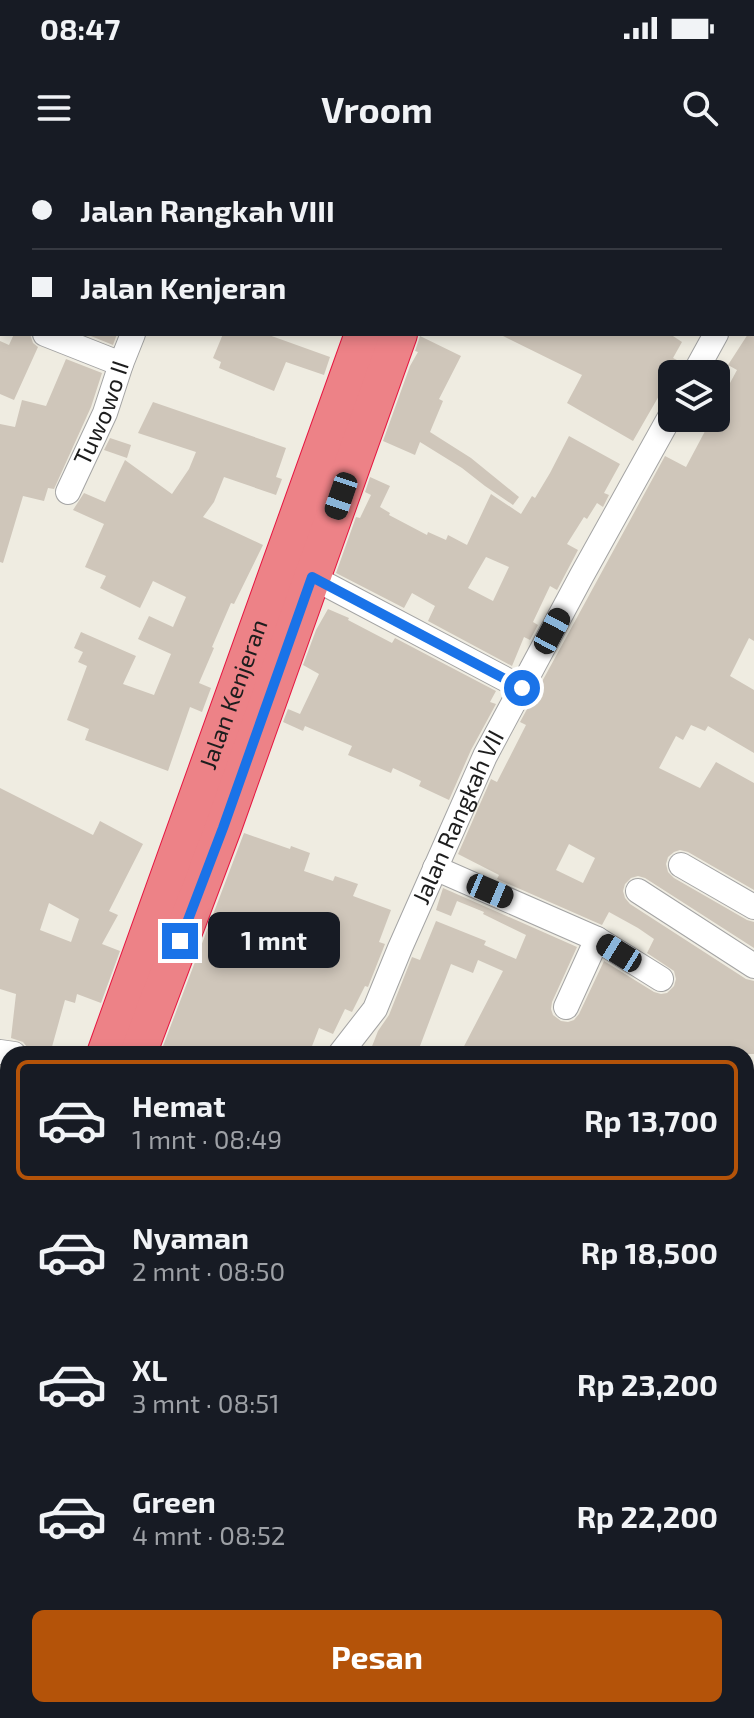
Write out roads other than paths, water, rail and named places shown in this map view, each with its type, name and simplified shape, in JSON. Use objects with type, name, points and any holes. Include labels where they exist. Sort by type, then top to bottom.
[{"type":"highway","name":"Jalan Kenjeran","points":[[108,1046],[362,336]]},
{"type":"highway","name":"Jalan Kenjeran","points":[[141,1046],[223,828],[398,336]]},
{"type":"street","points":[[50,336],[121,364]]},
{"type":"street","name":"Tuwowo II","points":[[68,492],[105,413],[132,336]]},
{"type":"street","points":[[702,360],[715,336]]},
{"type":"street","name":"Jalan Rangkah VII","points":[[346,1046],[375,1009],[485,756],[661,432]]},
{"type":"street","points":[[312,577],[522,688]]},
{"type":"street","points":[[681,865],[754,907]]},
{"type":"street","points":[[435,868],[597,939],[661,979]]},
{"type":"street","points":[[638,891],[754,966]]},
{"type":"street","points":[[566,1007],[597,939]]}]
